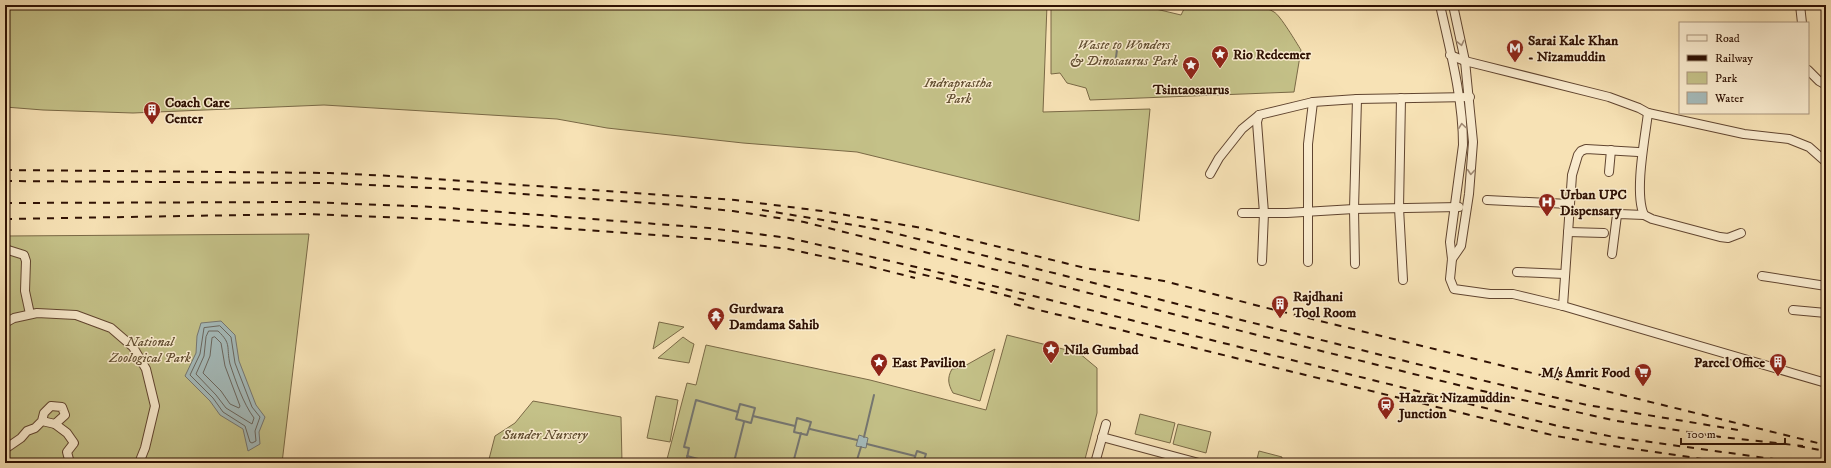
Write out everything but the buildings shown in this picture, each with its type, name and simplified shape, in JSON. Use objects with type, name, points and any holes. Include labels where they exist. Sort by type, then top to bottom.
[{"type":"street","points":[[1440,5],[1458,96],[1463,145],[1450,248],[1452,259],[1450,275],[1454,289],[1490,294],[1513,294],[1563,306],[1826,383]]},
{"type":"street","points":[[1452,259],[1461,246],[1473,142],[1470,96],[1465,61],[1453,5]]},
{"type":"street","points":[[1800,5],[1802,22]]},
{"type":"street","points":[[1450,55],[1465,61],[1609,97],[1639,108],[1648,113],[1744,134],[1789,139],[1809,147],[1826,162]]},
{"type":"street","points":[[1809,71],[1819,81],[1826,85]]},
{"type":"street","points":[[1210,174],[1219,158],[1242,129],[1259,115],[1313,102],[1357,99],[1470,96]]},
{"type":"street","points":[[1401,98],[1399,208],[1403,280]]},
{"type":"street","points":[[1355,264],[1354,209],[1357,99]]},
{"type":"street","points":[[1308,262],[1308,144],[1313,102]]},
{"type":"street","points":[[1644,215],[1640,200],[1642,156],[1648,113]]},
{"type":"street","points":[[1259,115],[1257,122],[1264,213],[1262,261]]},
{"type":"street","points":[[1563,306],[1569,204],[1574,162],[1581,151],[1586,149],[1638,152]]},
{"type":"street","points":[[1609,172],[1611,150]]},
{"type":"street","points":[[1487,200],[1569,204]]},
{"type":"street","points":[[1242,213],[1308,212],[1354,209],[1454,208],[1466,206]]},
{"type":"street","points":[[1612,254],[1619,214],[1644,215],[1652,219],[1720,237],[1728,238],[1742,233]]},
{"type":"street","points":[[1568,232],[1604,233]]},
{"type":"street","points":[[5,249],[24,255],[26,260],[25,291],[30,314]]},
{"type":"street","points":[[1517,272],[1565,274]]},
{"type":"street","points":[[1762,276],[1826,286]]},
{"type":"street","points":[[1793,310],[1826,313]]},
{"type":"street","points":[[5,323],[14,318],[37,313],[76,315],[110,328],[133,347],[146,369],[155,406],[146,448],[139,463]]},
{"type":"street","points":[[5,449],[21,438],[27,431],[35,428],[42,421],[44,413],[51,406],[62,408],[65,415],[55,424]]},
{"type":"street","points":[[42,421],[55,424],[67,433],[74,443],[67,452],[70,463]]},
{"type":"street","points":[[1094,463],[1106,424]]},
{"type":"street","points":[[1102,438],[1175,460],[1199,463]]},
{"type":"green space","name":"Waste to Wonders & Dinosaurus Park","points":[[1232,4],[1256,6],[1266,9],[1277,14],[1301,50],[1294,92],[1090,100],[1086,88],[1067,83],[1060,73],[1051,74],[1051,5],[1139,5],[1181,15],[1186,5]]},
{"type":"green space","name":"Indraprastha Park","points":[[5,5],[1047,5],[1043,112],[1150,109],[1139,221],[857,152],[743,143],[607,128],[557,119],[324,105],[133,113],[43,110],[5,107]]},
{"type":"green space","name":"National Zoological Park","points":[[309,234],[282,463],[5,463],[5,236]]},
{"type":"green space","points":[[659,322],[684,327],[653,349]]},
{"type":"green space","points":[[1007,335],[1079,353],[1097,368],[1097,413],[1084,463],[666,463],[687,383],[696,385],[706,345],[870,380],[986,410]]},
{"type":"green space","points":[[683,337],[694,344],[689,363],[658,358]]},
{"type":"green space","points":[[995,349],[980,401],[953,393],[949,381],[949,375],[952,369],[961,368]]},
{"type":"green space","points":[[656,396],[678,400],[670,442],[647,438]]},
{"type":"green space","name":"Sunder Nursery","points":[[533,401],[621,417],[622,463],[488,463],[495,436],[515,423]]},
{"type":"green space","points":[[1140,414],[1175,423],[1170,443],[1135,434]]},
{"type":"green space","points":[[1178,424],[1211,432],[1206,453],[1173,444]]},
{"type":"green space","points":[[1259,451],[1282,457],[1281,463],[1256,463]]},
{"type":"water","points":[[221,321],[235,335],[239,361],[256,405],[265,417],[259,432],[260,444],[248,451],[243,429],[220,415],[210,401],[185,376],[196,353],[197,336],[201,323]]},
{"type":"water","points":[[859,435],[868,438],[866,448],[856,446]]},
{"type":"waterway","points":[[1115,65],[1118,42]]},
{"type":"waterway","points":[[864,437],[874,395]]},
{"type":"waterway","points":[[686,463],[689,448],[684,447],[696,400],[738,412]]},
{"type":"waterway","points":[[740,404],[755,408],[751,423],[736,419],[740,404]]},
{"type":"waterway","points":[[753,416],[795,426]]},
{"type":"waterway","points":[[797,418],[811,422],[807,435],[794,432],[797,418]]},
{"type":"waterway","points":[[734,462],[744,422]]},
{"type":"waterway","points":[[810,429],[857,440]]},
{"type":"waterway","points":[[793,463],[801,433]]},
{"type":"waterway","points":[[867,444],[915,456]]},
{"type":"waterway","points":[[856,463],[861,447]]},
{"type":"waterway","points":[[917,451],[926,454],[923,463],[914,460],[917,451]]},
{"type":"waterway","points":[[687,456],[713,463]]},
{"type":"waterway","points":[[925,459],[940,463]]},
{"type":"waterway","points":[[727,463],[728,461],[735,463]]},
{"type":"waterway","points":[[679,463],[684,463]]},
{"type":"railway","points":[[5,170],[330,173],[392,176],[735,200],[822,211],[922,228],[1085,268],[1164,281],[1259,306],[1826,445]]},
{"type":"railway","points":[[5,181],[329,183],[452,189],[676,205],[733,211],[804,222],[1478,390],[1617,421],[1721,437],[1803,446]]},
{"type":"railway","points":[[5,203],[305,202],[435,207],[709,228],[789,238],[929,270],[1558,426],[1614,437],[1802,463]]},
{"type":"railway","points":[[762,210],[878,229],[1481,380],[1587,405],[1738,430]]},
{"type":"railway","points":[[5,219],[305,214],[434,219],[709,239],[788,249],[864,265],[915,278]]},
{"type":"railway","points":[[909,271],[1024,300]]},
{"type":"railway","points":[[1014,304],[1556,436],[1730,463]]},
{"type":"railway","points":[[1798,446],[1826,451]]},
{"type":"place","name":"Sarai Kale Khan - Nizamuddin","points":[[1515,63]]},
{"type":"place","name":"Rio Redeemer","points":[[1220,69]]},
{"type":"place","name":"Tsintaosaurus","points":[[1191,80]]},
{"type":"place","name":"Coach Care Center","points":[[152,125]]},
{"type":"place","name":"Urban UPC Dispensary","points":[[1547,217]]},
{"type":"place","name":"Rajdhani Tool Room","points":[[1280,319]]},
{"type":"place","name":"Gurdwara Damdama Sahib","points":[[716,331]]},
{"type":"place","name":"Nila Gumbad","points":[[1051,364]]},
{"type":"place","name":"East Pavilion","points":[[879,377]]},
{"type":"place","name":"Parcel Office","points":[[1778,377]]},
{"type":"place","name":"M/s Amrit Food","points":[[1643,387]]},
{"type":"place","name":"Hazrat Nizamuddin Junction","points":[[1386,420]]}]
